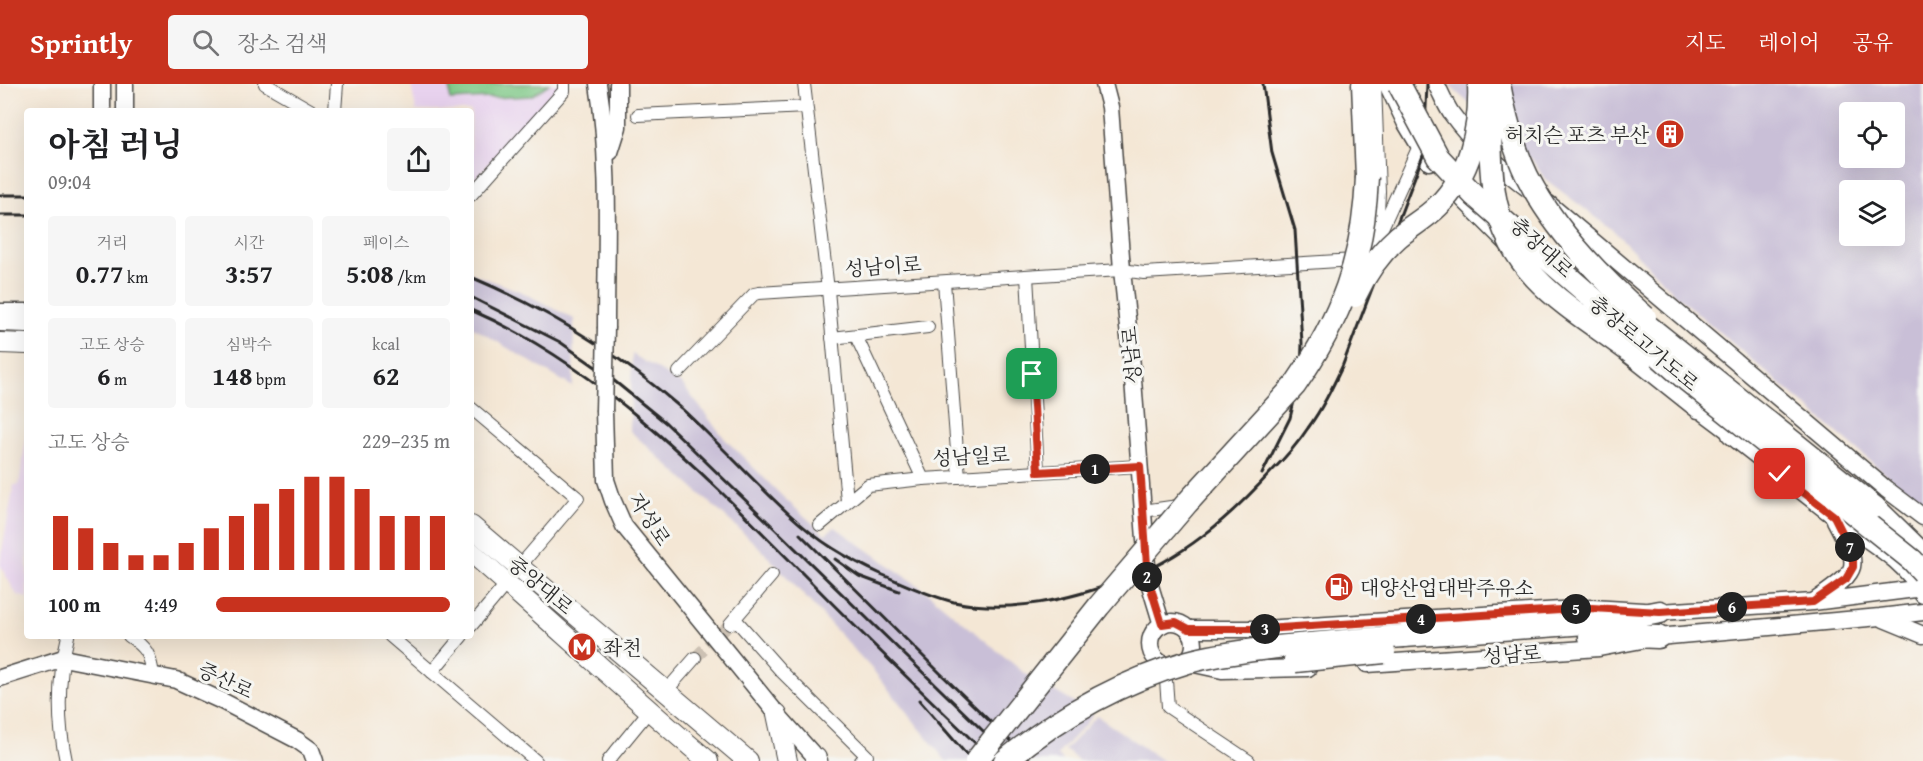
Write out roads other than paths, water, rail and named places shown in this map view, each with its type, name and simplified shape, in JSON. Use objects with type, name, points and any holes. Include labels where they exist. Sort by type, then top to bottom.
[{"type":"highway","points":[[976,761],[1099,606],[1187,503],[1295,385],[1321,345],[1341,304],[1353,272],[1363,229],[1367,177],[1363,84]]},
{"type":"highway","name":"충장로고가도로","points":[[1399,84],[1438,157],[1474,195],[1688,381],[1912,560],[1922,586]]},
{"type":"highway","name":"충장로고가도로","points":[[1414,84],[1448,146],[1483,184],[1595,286],[1874,507],[1923,555]]},
{"type":"highway","points":[[1187,503],[1243,454],[1292,401],[1312,377],[1325,356],[1369,270],[1397,238],[1433,210],[1450,192],[1471,153],[1479,84]]},
{"type":"highway","points":[[1488,84],[1496,202],[1505,231],[1520,261],[1533,278],[1822,502],[1875,531]]},
{"type":"highway","points":[[1499,84],[1510,135],[1528,177],[1550,214],[1587,260],[1642,315],[1744,402]]},
{"type":"highway","points":[[1504,84],[1507,128],[1529,175],[1549,204]]},
{"type":"highway","name":"충장로고가도로","points":[[1874,507],[1902,524],[1923,541]]},
{"type":"highway","name":"성남로","points":[[1405,643],[1614,621],[1660,612]]},
{"type":"highway","name":"성남로","points":[[1405,643],[1611,635],[1658,637]]},
{"type":"highway","points":[[1005,761],[1035,736],[1092,701],[1138,680],[1187,662],[1238,652],[1339,640],[1405,643]]},
{"type":"highway","points":[[1025,761],[1082,723],[1117,704],[1193,675],[1244,665],[1405,643]]},
{"type":"main road","points":[[102,84],[102,108]]},
{"type":"main road","points":[[114,84],[114,108]]},
{"type":"main road","points":[[124,108],[125,84]]},
{"type":"main road","points":[[592,84],[604,118]]},
{"type":"main road","name":"자성로","points":[[598,84],[604,118],[606,168],[604,411],[606,480],[624,526],[814,760]]},
{"type":"main road","name":"자성로","points":[[606,168],[618,127],[618,84]]},
{"type":"main road","name":"성남로","points":[[1104,84],[1110,107],[1148,579],[1162,624]]},
{"type":"main road","name":"충장대로","points":[[1387,84],[1391,96],[1419,146],[1436,171],[1474,212],[1619,348],[1834,516],[1892,557],[1922,586]]},
{"type":"main road","name":"충장대로","points":[[1436,84],[1451,112],[1515,180],[1549,204],[1877,482],[1923,517]]},
{"type":"main road","points":[[0,312],[24,314]]},
{"type":"main road","points":[[0,321],[24,315]]},
{"type":"main road","points":[[0,343],[24,344]]},
{"type":"main road","points":[[1813,602],[1846,579],[1853,567],[1853,554],[1834,516]]},
{"type":"main road","name":"중앙대로","points":[[474,529],[748,761]]},
{"type":"main road","name":"중앙대로","points":[[474,555],[708,761]]},
{"type":"main road","name":"성남로","points":[[1189,629],[1264,629],[1592,608],[1660,612],[1813,602],[1922,586]]},
{"type":"main road","name":"성남로","points":[[1187,662],[1216,669],[1275,670],[1588,649],[1658,637],[1923,612]]},
{"type":"main road","points":[[1880,617],[1923,634]]},
{"type":"main road","points":[[1176,622],[1189,629],[1193,635],[1194,650],[1187,662],[1173,667],[1159,662],[1150,650],[1152,635],[1162,624],[1176,622]]},
{"type":"main road","points":[[1216,669],[1215,645],[1220,638],[1233,629]]},
{"type":"main road","points":[[585,652],[602,660],[641,690],[644,686],[630,661]]},
{"type":"main road","name":"증산로","points":[[0,678],[63,658],[176,680],[263,722],[311,750],[315,761]]},
{"type":"main road","points":[[777,714],[787,761]]},
{"type":"street","points":[[265,84],[307,108]]},
{"type":"street","points":[[335,108],[337,84]]},
{"type":"street","points":[[474,192],[564,91],[564,84]]},
{"type":"street","points":[[804,84],[828,290],[847,501]]},
{"type":"street","points":[[1143,511],[1178,506],[1282,395],[1311,357],[1331,318],[1354,260],[1373,229],[1378,214],[1375,84]]},
{"type":"street","points":[[638,115],[806,107]]},
{"type":"street","points":[[1144,534],[1167,530],[1297,390],[1340,322],[1419,146]]},
{"type":"street","name":"성남이로","points":[[679,372],[754,294],[1122,270],[1144,273],[1354,260]]},
{"type":"street","points":[[1027,276],[1038,472]]},
{"type":"street","points":[[944,282],[959,477]]},
{"type":"street","points":[[832,338],[928,327]]},
{"type":"street","points":[[856,336],[923,479]]},
{"type":"street","points":[[474,411],[578,498],[519,567]]},
{"type":"street","name":"성남일로","points":[[820,525],[868,485],[923,479],[1140,466]]},
{"type":"street","points":[[772,575],[732,622],[867,756],[861,761]]},
{"type":"street","name":"중앙대로","points":[[474,622],[507,583]]},
{"type":"street","points":[[66,761],[59,710],[63,658],[67,639]]},
{"type":"street","points":[[133,639],[145,647],[151,659],[153,675]]},
{"type":"street","points":[[394,639],[536,761]]},
{"type":"street","points":[[432,672],[460,639]]},
{"type":"street","points":[[666,691],[695,658]]},
{"type":"street","points":[[1165,666],[1168,707],[1248,761]]},
{"type":"street","points":[[608,761],[649,711]]},
{"type":"tunnel","points":[[695,658],[730,624]]},
{"type":"railway","points":[[1262,474],[1290,418],[1301,372],[1302,343],[1295,230],[1272,153],[1263,84]]},
{"type":"railway","points":[[474,278],[554,318],[633,369],[681,408],[800,524],[833,549],[883,575],[954,602],[997,606],[1040,603],[1123,580],[1144,572],[1184,549],[1238,506],[1304,434],[1322,406],[1342,367],[1424,153],[1427,84]]},
{"type":"railway","points":[[0,195],[24,195]]},
{"type":"railway","points":[[0,215],[24,215]]},
{"type":"railway","points":[[474,299],[560,342],[607,375],[666,423],[1014,761]]},
{"type":"railway","points":[[474,311],[519,333],[564,361],[650,427],[731,501],[875,646],[994,761]]},
{"type":"railway","points":[[800,534],[1031,761]]},
{"type":"railway","points":[[835,559],[859,576],[899,591]]},
{"type":"railway","points":[[919,700],[972,761]]},
{"type":"place","name":"허치슨 포츠 부산","points":[[1670,134]]},
{"type":"place","name":"대양산업대박주유소","points":[[1339,587]]},
{"type":"place","name":"좌천","points":[[582,647]]}]
